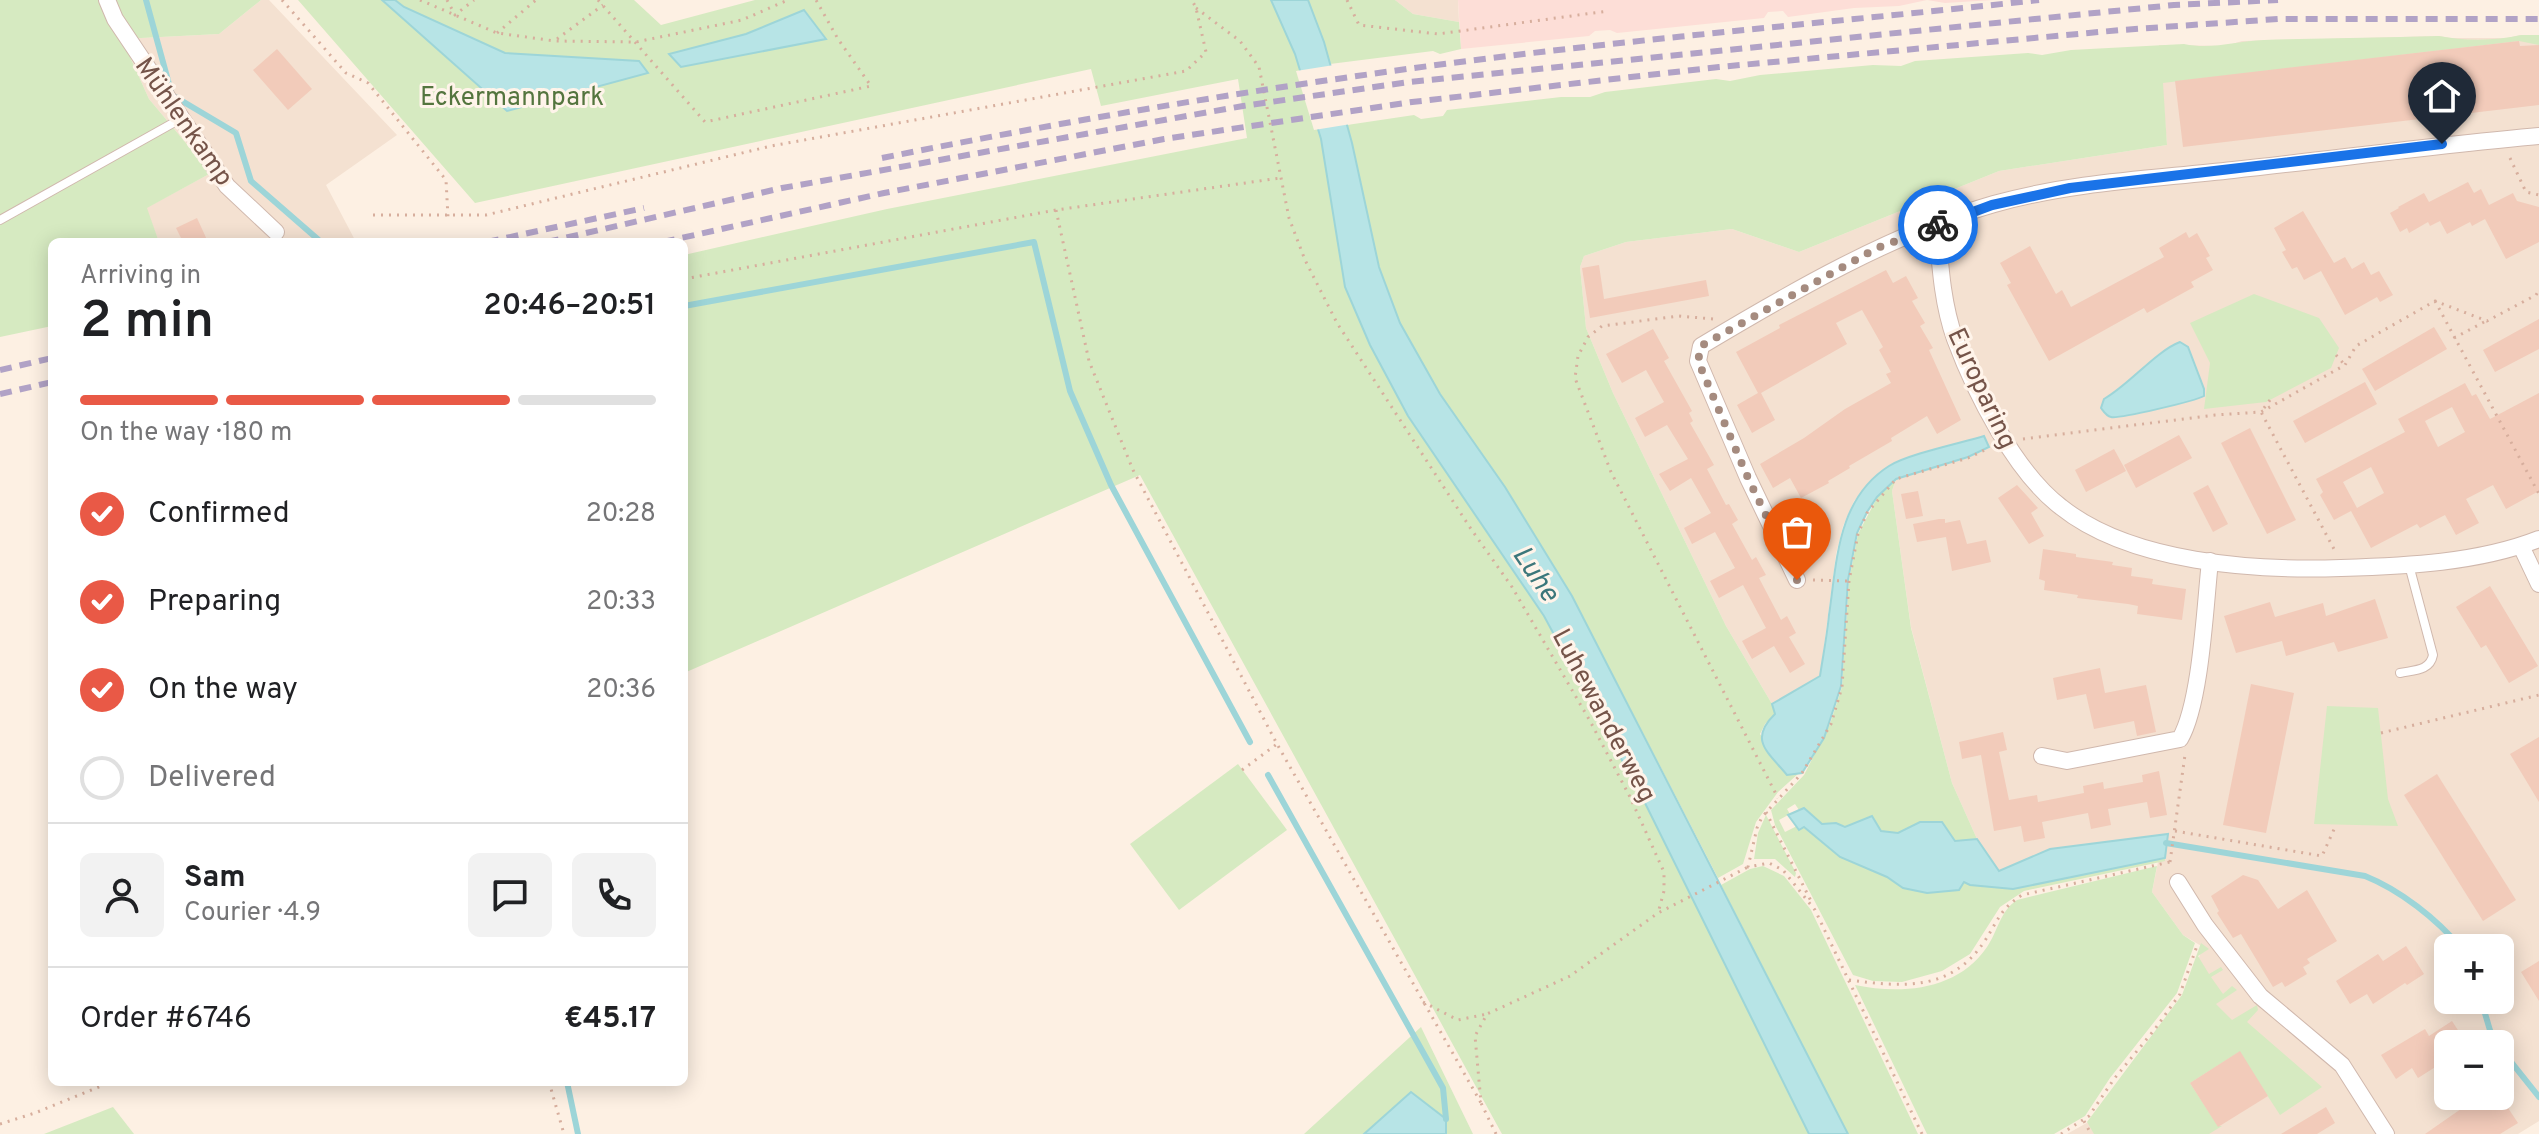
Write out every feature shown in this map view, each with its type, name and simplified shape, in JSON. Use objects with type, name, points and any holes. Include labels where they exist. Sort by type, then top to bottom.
[{"type":"street","name":"Mühlenkamp","points":[[107,0],[115,19],[227,186],[276,232]]},
{"type":"street","points":[[1797,580],[1748,478],[1698,361],[1701,346],[1730,328],[1877,248],[1992,205],[2093,184],[2539,136]]},
{"type":"street","name":"Europaring","points":[[1937,225],[1943,285],[1954,338],[1981,396],[2005,441],[2030,478],[2062,508],[2093,527],[2126,543],[2210,561],[2308,570],[2409,564],[2481,555],[2539,539]]},
{"type":"street","points":[[2521,546],[2539,584]]},
{"type":"street","points":[[2042,756],[2067,761],[2180,739],[2186,729],[2197,678],[2210,561]]},
{"type":"street","points":[[2178,882],[2205,925],[2260,996],[2342,1065],[2386,1134]]},
{"type":"lane","points":[[0,220],[182,118]]},
{"type":"lane","points":[[2400,673],[2426,668],[2432,663],[2433,655],[2409,564]]},
{"type":"path","points":[[282,0],[346,73],[368,83],[446,180],[448,217]]},
{"type":"path","points":[[420,0],[497,33],[555,41],[636,42],[742,20],[788,0]]},
{"type":"path","points":[[447,0],[455,15]]},
{"type":"path","points":[[455,15],[474,0]]},
{"type":"path","points":[[497,33],[536,0]]},
{"type":"path","points":[[598,0],[705,122],[871,86],[838,39],[816,0]]},
{"type":"path","points":[[373,215],[486,215],[771,146],[1186,71],[1206,52],[1192,0]]},
{"type":"path","points":[[1347,0],[1359,25],[1438,34],[1608,11]]},
{"type":"path","points":[[555,41],[603,5]]},
{"type":"path","name":"Luhewanderweg","points":[[1196,8],[1240,41],[1259,67],[1289,218],[1305,260],[1337,323],[1518,597],[1590,721],[1630,797],[1664,872],[1664,891],[1658,913]]},
{"type":"path","points":[[2502,140],[2526,192],[2539,195]]},
{"type":"path","points":[[688,278],[1056,210],[1280,178]]},
{"type":"path","points":[[1056,210],[1089,361],[1133,470],[1277,744],[1496,1134]]},
{"type":"path","points":[[2454,338],[2536,295],[2539,290]]},
{"type":"path","points":[[1748,867],[1757,828],[1766,812],[1802,773],[1831,724],[1842,687],[1849,581],[1858,534],[1867,513],[1896,479],[1968,458],[2005,441],[2261,412],[2345,365],[2356,346],[2435,301]]},
{"type":"path","points":[[2435,301],[2487,321]]},
{"type":"path","points":[[2435,301],[2539,494]]},
{"type":"path","points":[[1730,328],[1713,319],[1679,316],[1602,326],[1588,337],[1578,356],[1575,378],[1611,472],[1778,798]]},
{"type":"path","points":[[2336,355],[2345,365]]},
{"type":"path","points":[[2261,412],[2270,400]]},
{"type":"path","points":[[2261,412],[2345,568]]},
{"type":"path","points":[[1829,580],[1849,581]]},
{"type":"path","points":[[2381,733],[2539,695]]},
{"type":"path","points":[[2178,882],[2170,862],[2186,750],[2180,739]]},
{"type":"path","points":[[1242,770],[1277,744]]},
{"type":"path","points":[[1766,812],[1922,1134]]},
{"type":"path","points":[[2174,833],[2322,856],[2336,825]]},
{"type":"path","points":[[1849,980],[1901,987],[1931,981],[1973,958],[2006,905],[2022,895],[2170,862]]},
{"type":"path","points":[[1423,1002],[1458,1020],[1487,1014],[1570,976],[1658,913],[1748,867],[1769,863],[1783,870],[1815,910]]},
{"type":"path","points":[[2061,1134],[2084,1121],[2180,994],[2205,925]]},
{"type":"path","points":[[1481,1103],[1475,1036],[1487,1014]]},
{"type":"path","points":[[0,1124],[101,1086]]},
{"type":"path","points":[[550,1086],[564,1134]]},
{"type":"path","points":[[2084,1121],[2091,1134]]},
{"type":"shaded area","points":[[261,0],[269,0],[397,135],[326,185],[354,238],[157,238],[146,208],[211,173],[149,99],[122,39],[219,34]]},
{"type":"shaded area","points":[[1395,0],[1458,0],[1459,22],[1413,14]]},
{"type":"shaded area","points":[[1458,0],[1927,0],[1899,6],[1854,8],[1788,17],[1783,11],[1768,12],[1764,18],[1617,33],[1595,31],[1589,36],[1461,49]]},
{"type":"shaded area","points":[[1927,0],[1993,0],[1945,3]]},
{"type":"shaded area","points":[[2539,35],[2539,1121],[2518,1134],[2067,1134],[2092,1120],[2184,997],[2203,947],[2183,935],[2152,892],[2158,862],[2165,860],[2168,834],[2050,849],[1998,871],[1977,839],[1952,783],[1911,627],[1892,491],[1896,479],[1968,458],[1989,448],[1984,436],[1891,464],[1854,501],[1836,554],[1820,677],[1772,704],[1726,626],[1613,393],[1586,328],[1580,267],[1584,256],[1626,242],[1732,229],[1799,252],[1999,171],[2167,145],[2159,45],[2226,46],[2242,41]]},
{"type":"green space","points":[[0,0],[261,0],[219,34],[122,39],[149,99],[211,173],[147,208],[158,238],[48,238],[48,327],[0,337]]},
{"type":"green space","name":"Eckermannpark","points":[[298,0],[634,0],[661,25],[755,0],[1271,0],[1295,54],[1321,139],[1345,287],[1370,345],[1408,416],[1544,616],[1644,801],[1809,1134],[1502,1134],[1140,475],[688,671],[688,254],[887,209],[1247,138],[1238,79],[1101,106],[1091,69],[475,203]]},
{"type":"green space","points":[[1308,0],[1395,0],[1413,14],[1459,22],[1461,49],[1440,54],[1433,51],[1330,64]]},
{"type":"green space","points":[[2539,35],[2539,45],[2519,41],[2163,83],[2167,145],[1999,171],[1799,252],[1732,229],[1626,242],[1584,256],[1580,267],[1586,328],[1613,393],[1726,626],[1772,704],[1775,714],[1760,734],[1787,775],[1799,773],[1778,792],[1756,822],[1743,864],[1718,878],[1572,596],[1505,487],[1440,394],[1400,323],[1379,267],[1347,125],[1414,115],[1421,119],[1443,116],[1447,110],[1561,97],[1590,97],[1605,92],[1716,79],[1730,81],[1760,75],[1873,65],[1901,66],[1915,61],[2184,44],[2214,46],[2264,40],[2439,36],[2480,40]]},
{"type":"green space","points":[[2254,294],[2319,318],[2339,348],[2331,368],[2266,402],[2204,409],[2210,363],[2190,323]]},
{"type":"green space","points":[[1896,479],[1892,491],[1911,628],[1952,783],[1977,839],[1955,841],[1920,822],[1903,831],[1888,834],[1822,824],[1804,809],[1799,810],[1795,804],[1787,809],[1790,814],[1779,820],[1785,832],[1797,826],[1804,827],[1841,857],[1888,877],[1903,888],[1963,882],[2013,889],[2165,858],[2165,861],[2024,891],[2000,907],[1970,954],[1942,971],[1902,982],[1873,981],[1853,975],[1775,825],[1771,810],[1804,775],[1830,724],[1842,687],[1849,581],[1858,534],[1877,498]]},
{"type":"green space","points":[[2327,706],[2378,708],[2388,799],[2398,826],[2314,824]]},
{"type":"green space","points":[[1238,764],[1287,830],[1179,910],[1130,844]]},
{"type":"green space","points":[[1766,815],[1796,873],[1795,877],[1775,859],[1754,859],[1758,833]]},
{"type":"green space","points":[[1763,866],[1784,876],[1811,910],[1918,1134],[1848,1134],[1721,885],[1750,869]]},
{"type":"green space","points":[[2157,866],[2152,892],[2183,935],[2195,943],[2177,993],[2110,1078],[2085,1116],[2054,1134],[1927,1134],[1855,985],[1910,989],[1945,981],[1975,961],[1987,947],[2003,915],[2017,900]]},
{"type":"green space","points":[[2201,943],[2209,949],[2198,956],[2209,974],[2221,967],[2223,970],[2211,977],[2223,994],[2232,986],[2237,990],[2216,1004],[2232,1020],[2257,1005],[2258,1010],[2247,1022],[2322,1087],[2280,1115],[2239,1052],[2190,1083],[2218,1126],[2222,1126],[2209,1134],[2094,1134],[2087,1122],[2182,995]]},
{"type":"green space","points":[[1421,1027],[1473,1134],[1446,1134],[1445,1118],[1411,1092],[1364,1134],[1304,1134]]},
{"type":"green space","points":[[113,1107],[134,1134],[44,1134]]},
{"type":"water","points":[[382,0],[395,0],[505,53],[639,61],[648,73],[507,111]]},
{"type":"water","name":"Luhe","points":[[1271,0],[1308,0],[1324,42],[1352,143],[1379,267],[1400,323],[1440,394],[1505,487],[1572,596],[1848,1134],[1809,1134],[1644,801],[1544,616],[1408,416],[1370,345],[1345,287],[1321,139],[1295,54]]},
{"type":"water","points":[[804,10],[826,39],[681,67],[669,54],[746,34]]},
{"type":"water","points":[[2180,342],[2188,347],[2204,396],[2128,415],[2111,417],[2105,414],[2101,408],[2104,399]]},
{"type":"water","points":[[1984,436],[1989,447],[1968,457],[1896,479],[1867,512],[1857,533],[1848,580],[1841,686],[1824,738],[1802,773],[1787,775],[1764,746],[1763,731],[1775,714],[1772,704],[1820,676],[1838,553],[1849,513],[1872,480],[1889,466],[1921,453]]},
{"type":"water","points":[[1804,808],[1822,824],[1836,823],[1845,827],[1872,816],[1881,831],[1898,833],[1920,822],[1942,822],[1955,841],[1977,839],[1999,871],[2050,849],[2168,834],[2165,858],[2013,889],[1964,882],[1959,890],[1927,893],[1903,888],[1887,877],[1840,857],[1804,827],[1799,830],[1788,815]]},
{"type":"water","points":[[1411,1092],[1446,1119],[1446,1134],[1364,1134]]},
{"type":"pier","points":[[1334,65],[1351,124],[1314,130],[1296,71]]},
{"type":"building","points":[[2519,41],[2520,46],[2539,45],[2539,105],[2183,147],[2175,81]]},
{"type":"building","points":[[277,49],[312,89],[288,110],[253,70]]},
{"type":"building","points":[[2468,182],[2474,193],[2481,189],[2489,205],[2513,193],[2517,201],[2539,207],[2539,242],[2506,259],[2485,219],[2472,226],[2470,222],[2447,234],[2440,221],[2430,226],[2428,222],[2409,233],[2407,228],[2400,232],[2390,213],[2398,207],[2424,193],[2429,202]]},
{"type":"building","points":[[2303,211],[2334,263],[2345,257],[2352,269],[2364,262],[2371,275],[2379,271],[2393,295],[2380,302],[2377,297],[2345,315],[2321,271],[2304,280],[2297,267],[2292,269],[2274,228]]},
{"type":"building","points":[[197,218],[206,238],[181,238],[176,228]]},
{"type":"building","points":[[2186,232],[2189,238],[2197,233],[2210,256],[2206,258],[2213,270],[2191,282],[2194,287],[2147,313],[2144,308],[2049,361],[2007,285],[2011,283],[2000,263],[2030,246],[2056,294],[2062,290],[2071,307],[2164,257],[2159,248]]},
{"type":"building","points":[[1599,265],[1604,299],[1706,280],[1709,296],[1590,318],[1582,268]]},
{"type":"building","points":[[1886,270],[1893,283],[1906,276],[1918,298],[1912,301],[1925,323],[1920,326],[1933,348],[1929,350],[1961,420],[1937,434],[1927,416],[1849,466],[1829,483],[1801,498],[1790,478],[1773,488],[1760,464],[1891,383],[1886,374],[1891,372],[1879,350],[1883,347],[1862,310],[1836,323],[1847,344],[1761,393],[1775,420],[1752,433],[1737,405],[1758,393],[1736,352],[1780,328],[1779,325]]},
{"type":"building","points":[[2539,319],[2539,349],[2495,372],[2483,350]]},
{"type":"building","points":[[2434,327],[2447,349],[2375,391],[2362,369]]},
{"type":"building","points":[[1653,329],[1669,358],[1664,361],[1692,411],[1689,413],[1693,421],[1690,423],[1714,465],[1707,469],[1726,505],[1729,504],[1738,520],[1732,524],[1752,560],[1756,557],[1766,575],[1759,578],[1781,620],[1787,616],[1796,633],[1789,637],[1805,664],[1790,673],[1774,646],[1752,659],[1742,641],[1766,628],[1743,585],[1719,598],[1710,581],[1735,568],[1715,532],[1692,544],[1684,528],[1711,513],[1691,478],[1670,491],[1659,474],[1688,459],[1667,425],[1645,437],[1635,418],[1664,402],[1646,370],[1622,383],[1606,354]]},
{"type":"building","points":[[2365,382],[2377,404],[2305,443],[2293,421]]},
{"type":"building","points":[[2465,383],[2472,396],[2476,394],[2490,419],[2539,393],[2539,491],[2506,509],[2493,485],[2466,499],[2479,523],[2456,535],[2445,515],[2420,528],[2417,524],[2371,548],[2351,511],[2334,520],[2320,495],[2323,492],[2316,479],[2405,432],[2398,419]],"holes":[[[2452,407],[2465,432],[2438,447],[2425,421]],[[2371,467],[2384,493],[2357,508],[2343,482]]]},
{"type":"building","points":[[2250,428],[2296,520],[2267,534],[2221,443]]},
{"type":"building","points":[[2179,435],[2192,458],[2136,488],[2124,465]]},
{"type":"building","points":[[2114,449],[2126,471],[2086,492],[2075,470]]},
{"type":"building","points":[[2017,485],[2038,508],[2031,513],[2044,536],[2029,544],[1998,498]]},
{"type":"building","points":[[2208,485],[2228,524],[2213,532],[2193,493]]},
{"type":"building","points":[[1918,491],[1923,516],[1906,519],[1901,494]]},
{"type":"building","points":[[1945,519],[1945,523],[1960,520],[1967,544],[1986,540],[1991,562],[1952,571],[1946,537],[1917,542],[1913,524]]},
{"type":"building","points":[[2043,549],[2113,562],[2112,565],[2132,568],[2131,576],[2153,579],[2152,584],[2186,589],[2182,620],[2137,614],[2138,606],[2044,590],[2045,581],[2039,579]]},
{"type":"building","points":[[2490,586],[2538,666],[2509,683],[2486,645],[2481,648],[2456,607]]},
{"type":"building","points":[[2375,599],[2388,638],[2338,652],[2334,642],[2286,656],[2282,641],[2236,653],[2224,616],[2270,602],[2275,617],[2323,603],[2326,616]]},
{"type":"building","points":[[2100,668],[2105,693],[2146,685],[2156,732],[2137,736],[2134,721],[2094,729],[2086,694],[2057,700],[2053,678]]},
{"type":"building","points":[[2251,684],[2294,693],[2266,833],[2223,825]]},
{"type":"building","points":[[2003,732],[2007,750],[1999,752],[2009,800],[2037,795],[2038,802],[2084,793],[2083,786],[2103,782],[2104,789],[2143,782],[2142,775],[2159,771],[2167,815],[2150,818],[2147,802],[2108,809],[2111,825],[2091,829],[2088,813],[2042,822],[2045,838],[2024,842],[2021,826],[1994,831],[1981,755],[1962,759],[1959,742]]},
{"type":"building","points":[[2539,737],[2539,802],[2510,754]]},
{"type":"building","points":[[2437,774],[2516,900],[2483,921],[2404,795]]},
{"type":"building","points":[[2243,875],[2258,880],[2278,909],[2307,890],[2337,941],[2307,959],[2310,963],[2303,967],[2307,974],[2285,987],[2282,982],[2273,987],[2241,934],[2233,938],[2217,913],[2219,911],[2211,896]]},
{"type":"building","points":[[2406,946],[2424,974],[2373,1004],[2367,994],[2350,1004],[2336,981],[2378,954],[2383,961]]},
{"type":"building","points":[[2539,961],[2539,1001],[2521,972]]},
{"type":"building","points":[[2452,1021],[2458,1030],[2438,1030]]},
{"type":"building","points":[[2425,1029],[2429,1036],[2434,1033],[2434,1068],[2418,1078],[2412,1068],[2396,1079],[2381,1055]]},
{"type":"building","points":[[2240,1051],[2268,1096],[2218,1127],[2190,1083]]},
{"type":"building","points":[[2326,1107],[2335,1123],[2317,1134],[2281,1134]]},
{"type":"building","points":[[2460,1110],[2509,1110],[2518,1123],[2500,1134],[2425,1134]]},
{"type":"waterway","points":[[146,0],[172,95],[236,133],[251,181],[316,238]]},
{"type":"waterway","points":[[688,305],[1034,242],[1070,391],[1111,485],[1250,742]]},
{"type":"waterway","points":[[1268,775],[1443,1088],[1446,1119]]},
{"type":"waterway","points":[[2166,843],[2365,876],[2417,906],[2448,934]]},
{"type":"waterway","points":[[2485,1014],[2490,1030]]},
{"type":"waterway","points":[[2514,1066],[2539,1097]]},
{"type":"waterway","points":[[568,1086],[578,1134]]},
{"type":"railway","points":[[882,158],[1144,109],[1407,69],[1644,40],[2039,0]]},
{"type":"railway","points":[[564,238],[782,188],[1243,106],[1409,82],[2174,5],[2278,0]]},
{"type":"railway","points":[[681,238],[884,193],[1164,139],[1412,102],[1719,67],[2121,30],[2278,19],[2539,19]]},
{"type":"railway","points":[[505,238],[644,208]]},
{"type":"railway","points":[[0,370],[48,359]]},
{"type":"railway","points":[[0,394],[48,383]]},
{"type":"way so far","points":[[1797,580],[1748,478],[1698,361],[1701,346],[1877,248],[1938,225]]},
{"type":"route","points":[[1938,225],[1992,205],[2093,184],[2442,144]]}]
